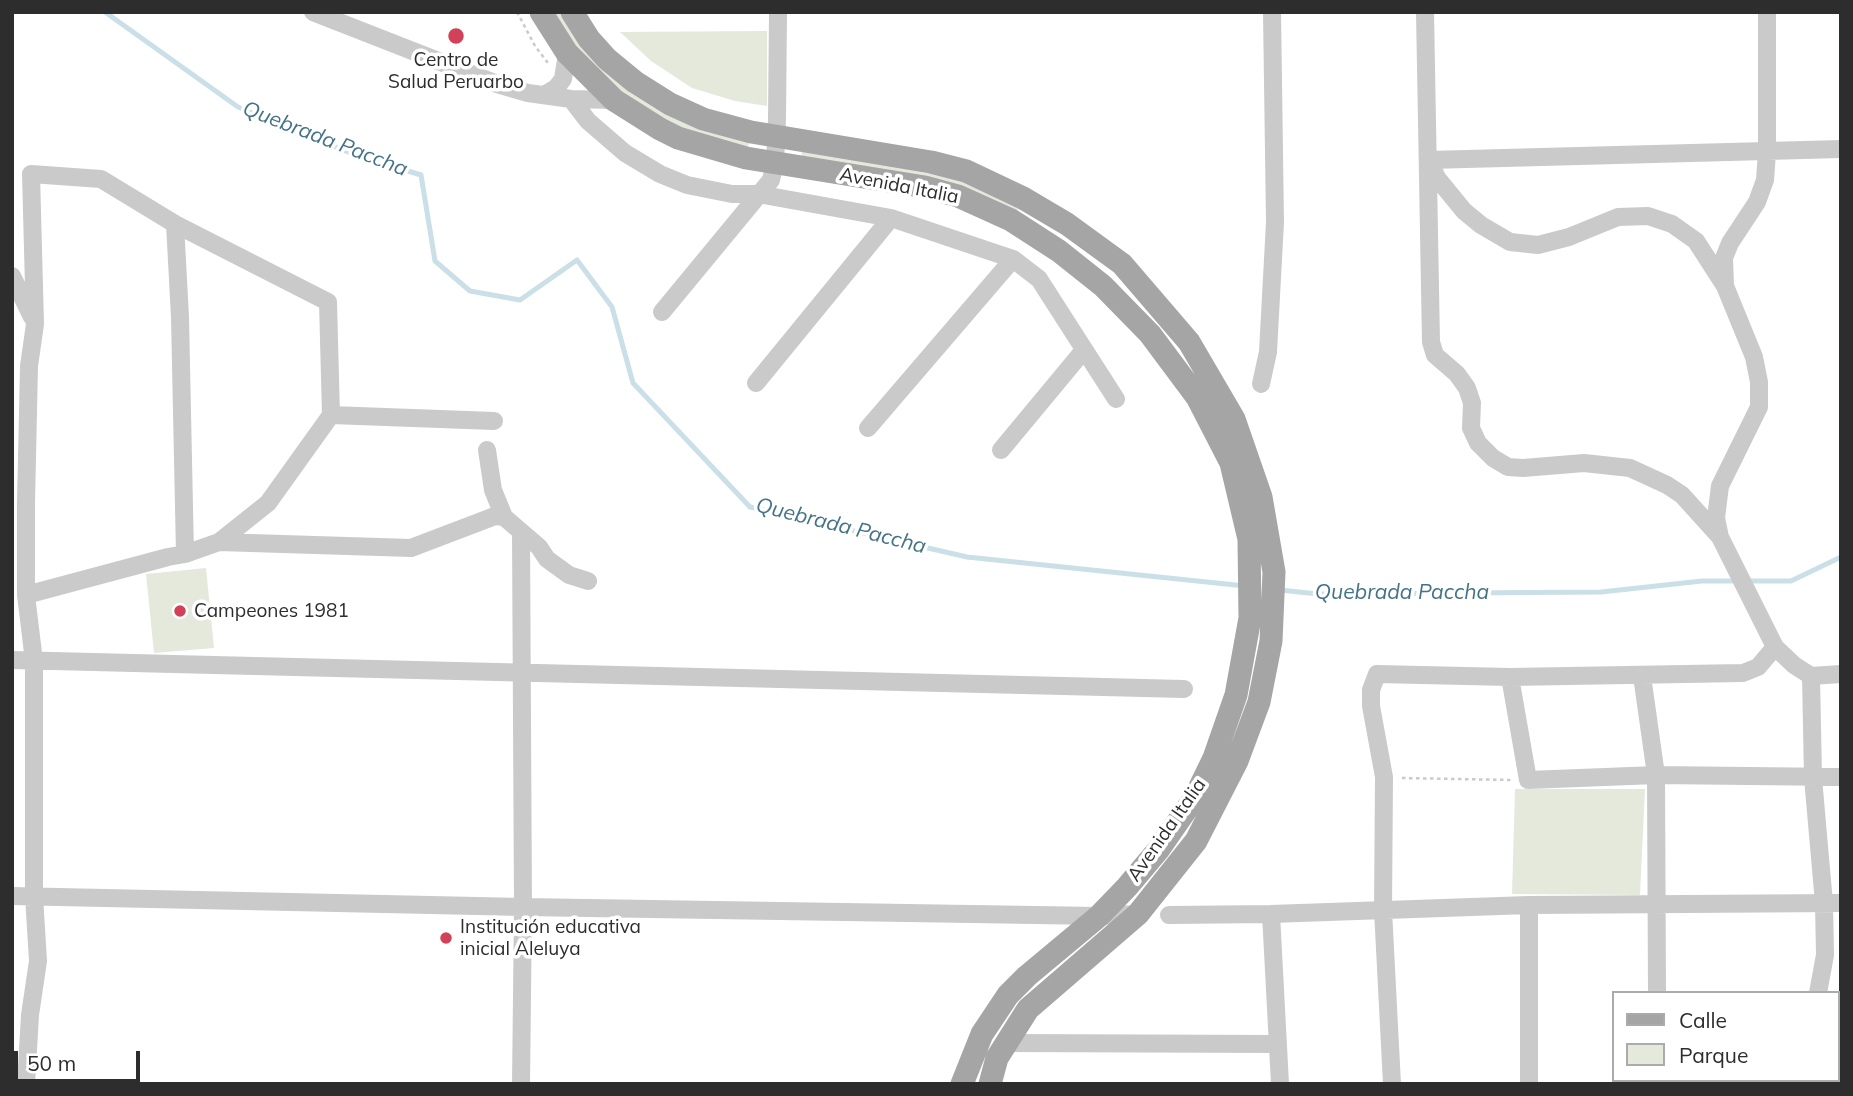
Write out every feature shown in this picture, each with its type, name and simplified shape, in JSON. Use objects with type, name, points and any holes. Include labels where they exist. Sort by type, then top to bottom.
[{"type":"main road","name":"Avenida Italia","points":[[541,12],[567,53],[614,100],[678,138],[734,155],[925,187],[958,196],[1011,219],[1059,251],[1103,286],[1150,334],[1197,397],[1231,463],[1249,539],[1250,618],[1226,759],[1196,841],[1138,914],[1042,995],[1023,1015],[993,1069],[990,1084]]},
{"type":"main road","name":"Avenida Italia","points":[[572,12],[589,39],[607,59],[652,94],[703,119],[724,126],[931,162],[965,172],[1067,224],[1122,264],[1189,342],[1234,419],[1261,497],[1274,572],[1271,641],[1259,702],[1226,759],[1127,887],[1099,916],[1008,995],[982,1034],[962,1084]]},
{"type":"street","points":[[313,12],[497,84],[528,93],[571,99],[614,100]]},
{"type":"street","points":[[662,312],[771,180],[775,163],[778,12]]},
{"type":"street","points":[[1261,384],[1268,352],[1275,222],[1272,12]]},
{"type":"street","points":[[1425,12],[1431,342],[1435,355],[1457,374],[1467,388],[1472,403],[1471,428],[1478,443],[1493,458],[1508,467],[1584,463],[1630,468],[1682,495],[1720,537]]},
{"type":"street","points":[[1726,286],[1724,258],[1730,243],[1757,202],[1765,180],[1767,12]]},
{"type":"street","points":[[544,95],[556,88],[563,79],[567,53]]},
{"type":"street","points":[[571,99],[588,121],[625,153],[660,174],[687,185],[722,193],[758,194],[891,218],[1013,259],[1039,279],[1116,399]]},
{"type":"street","points":[[1429,160],[1841,149]]},
{"type":"street","points":[[1429,160],[1437,178],[1464,211],[1481,225],[1510,242],[1538,245],[1569,237],[1619,218],[1648,216],[1672,224],[1696,241],[1726,286],[1754,357],[1759,382],[1759,407],[1720,486],[1716,518],[1720,537],[1775,647],[1811,676],[1841,674]]},
{"type":"street","points":[[26,595],[168,556],[185,554],[219,542],[268,503],[331,415],[328,302],[175,224],[100,179],[31,174],[35,324],[29,366],[19,503],[26,595],[34,661],[34,897],[38,961],[30,1014],[26,1084]]},
{"type":"street","points":[[756,383],[891,218]]},
{"type":"street","points":[[175,224],[180,317],[185,554]]},
{"type":"street","points":[[867,428],[1013,259]]},
{"type":"street","points":[[12,276],[35,324]]},
{"type":"street","points":[[1001,450],[1084,350]]},
{"type":"street","points":[[331,415],[494,421]]},
{"type":"street","points":[[486,450],[493,490],[504,517],[539,547],[547,559],[569,575],[588,581]]},
{"type":"street","points":[[219,542],[411,548],[495,516],[504,517]]},
{"type":"street","points":[[521,533],[521,1084]]},
{"type":"street","points":[[1392,1084],[1383,910],[1384,777],[1371,706],[1371,690],[1377,674],[1510,677],[1743,673],[1758,667],[1775,647]]},
{"type":"street","points":[[12,660],[1184,689]]},
{"type":"street","points":[[1642,676],[1656,775],[1657,991]]},
{"type":"street","points":[[1811,676],[1814,778],[1832,903],[1818,991]]},
{"type":"street","points":[[1510,677],[1528,780],[1656,775],[1841,777]]},
{"type":"street","points":[[12,896],[1099,916],[1138,914]]},
{"type":"street","points":[[1169,915],[1529,905],[1832,903]]},
{"type":"street","points":[[1529,905],[1529,1084]]},
{"type":"street","points":[[1270,914],[1280,1084]]},
{"type":"street","points":[[1006,1043],[1278,1044]]},
{"type":"path","points":[[1384,777],[1528,780]]},
{"type":"green space","points":[[551,12],[559,12],[603,70],[632,94],[664,114],[697,129],[749,141],[748,148],[680,128],[629,99],[587,62]]},
{"type":"green space","points":[[767,31],[767,106],[735,101],[692,88],[651,61],[620,32]]},
{"type":"green space","points":[[802,150],[930,171],[964,181],[1020,207],[1016,213],[801,158]]},
{"type":"green space","name":"Campeones 1981","points":[[206,568],[214,648],[154,653],[146,574]]},
{"type":"green space","points":[[1515,789],[1645,789],[1640,895],[1512,894]]},
{"type":"waterway","name":"Quebrada Paccha","points":[[105,12],[238,107],[353,154],[421,175],[435,261],[470,291],[520,300],[577,260],[612,307],[633,383],[750,507],[967,557],[1245,586]]},
{"type":"waterway","name":"Quebrada Paccha","points":[[1748,581],[1791,581],[1841,557]]},
{"type":"waterway","name":"Quebrada Paccha","points":[[1280,590],[1318,594],[1601,592],[1702,581],[1738,581]]},
{"type":"place","name":"Centro de Salud Peruarbo","points":[[456,36]]},
{"type":"place","name":"Campeones 1981","points":[[180,611]]},
{"type":"place","name":"Institución educativa inicial Aleluya","points":[[446,938]]}]
